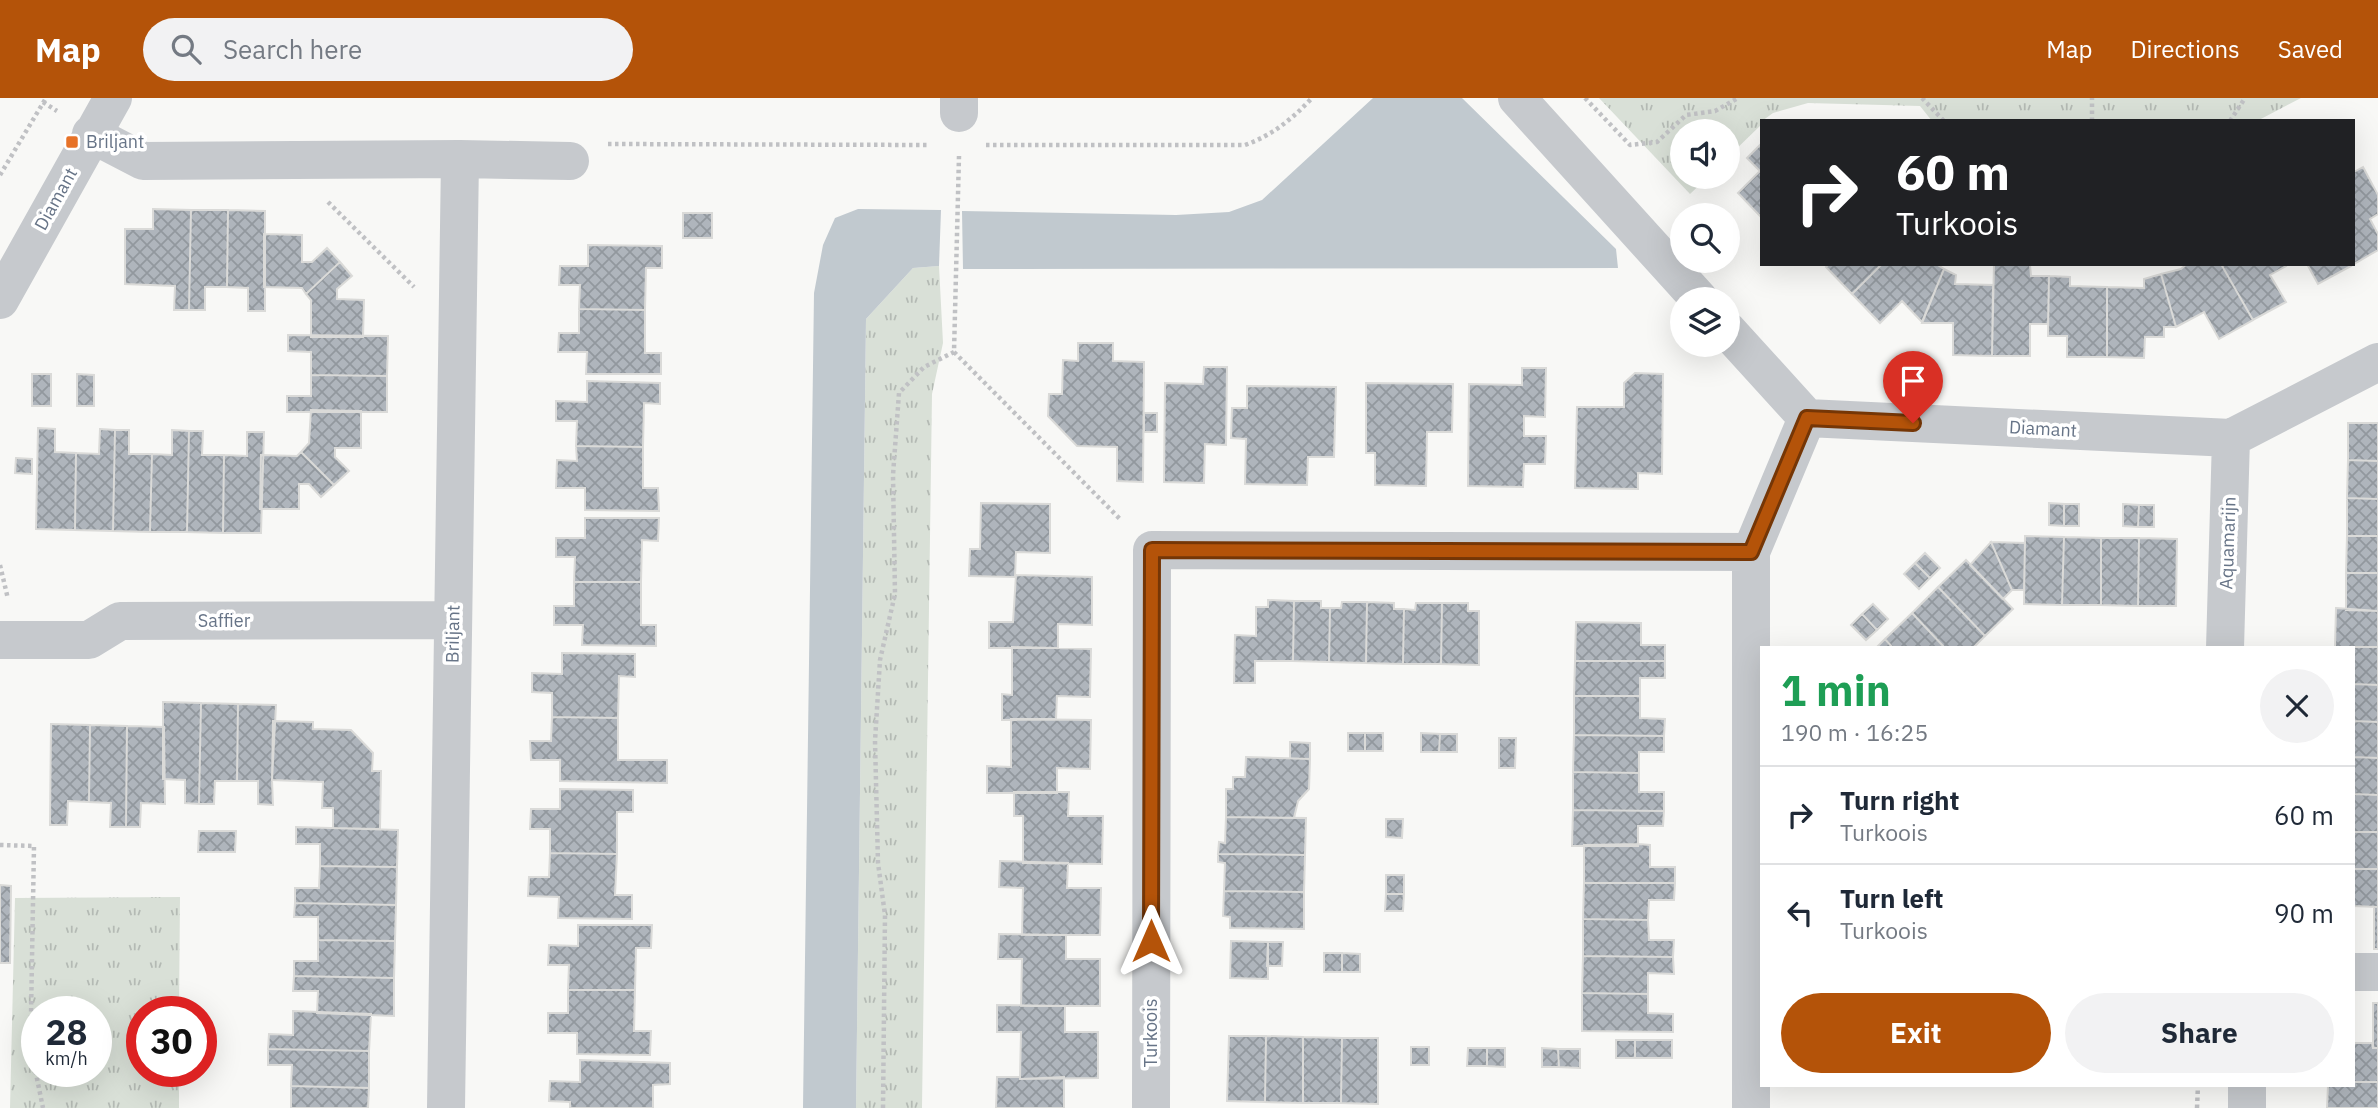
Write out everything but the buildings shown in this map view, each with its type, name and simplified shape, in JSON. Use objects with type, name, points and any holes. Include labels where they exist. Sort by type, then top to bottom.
[{"type":"street","name":"Diamant","points":[[0,300],[113,98]]},
{"type":"street","points":[[1517,98],[1688,287]]},
{"type":"street","points":[[91,134],[143,161],[570,161]]},
{"type":"street","name":"Briljant","points":[[446,1108],[460,159]]},
{"type":"street","points":[[1740,344],[1807,418],[1751,552],[1751,1108]]},
{"type":"street","points":[[2231,439],[2378,362]]},
{"type":"street","name":"Diamant","points":[[1807,418],[2231,439]]},
{"type":"street","name":"Aquamarijn","points":[[2225,646],[2231,439]]},
{"type":"street","points":[[1152,550],[1751,552]]},
{"type":"street","name":"Turkoois","points":[[1151,1108],[1152,550]]},
{"type":"street","name":"Saffier","points":[[0,640],[89,640],[120,621],[453,620]]},
{"type":"street","points":[[2355,972],[2378,972]]},
{"type":"street","points":[[2247,1087],[2247,1108]]},
{"type":"path","points":[[0,175],[46,98]]},
{"type":"path","points":[[1585,98],[1630,145],[1657,142],[1686,115],[1715,111],[1738,98]]},
{"type":"path","points":[[1922,98],[1942,119]]},
{"type":"path","points":[[2092,98],[2092,119]]},
{"type":"path","points":[[2231,119],[2245,98]]},
{"type":"path","points":[[959,118],[954,352],[1152,550]]},
{"type":"path","points":[[285,161],[457,329]]},
{"type":"path","points":[[883,1108],[885,915],[878,863],[875,741],[880,660],[895,594],[893,475],[898,393],[924,367],[954,352]]},
{"type":"path","points":[[0,845],[34,845],[31,1015],[34,1064],[43,1108]]},
{"type":"path","points":[[2197,1108],[2198,1087]]},
{"type":"green space","points":[[1599,98],[2301,98],[2261,119],[1930,119],[1920,106],[1808,103],[1760,119],[1760,126],[1740,145],[1740,119],[1670,119],[1670,173]]},
{"type":"green space","points":[[939,266],[943,343],[932,394],[922,1108],[856,1108],[866,319],[913,268]]},
{"type":"green space","points":[[180,897],[179,996],[126,996],[126,1087],[179,1087],[179,1108],[10,1108],[15,898]]},
{"type":"shaded area","points":[[1373,98],[1462,98],[1616,249],[1618,268],[963,269],[962,211],[1176,215],[1229,212],[1262,200]]},
{"type":"shaded area","points":[[858,209],[941,210],[939,266],[913,268],[866,319],[856,1108],[803,1108],[814,293],[823,245],[835,218]]},
{"type":"place","name":"Briljant","points":[[72,142]]},
{"type":"route","points":[[1151,941],[1152,550],[1751,552],[1807,418],[1913,423]]}]
